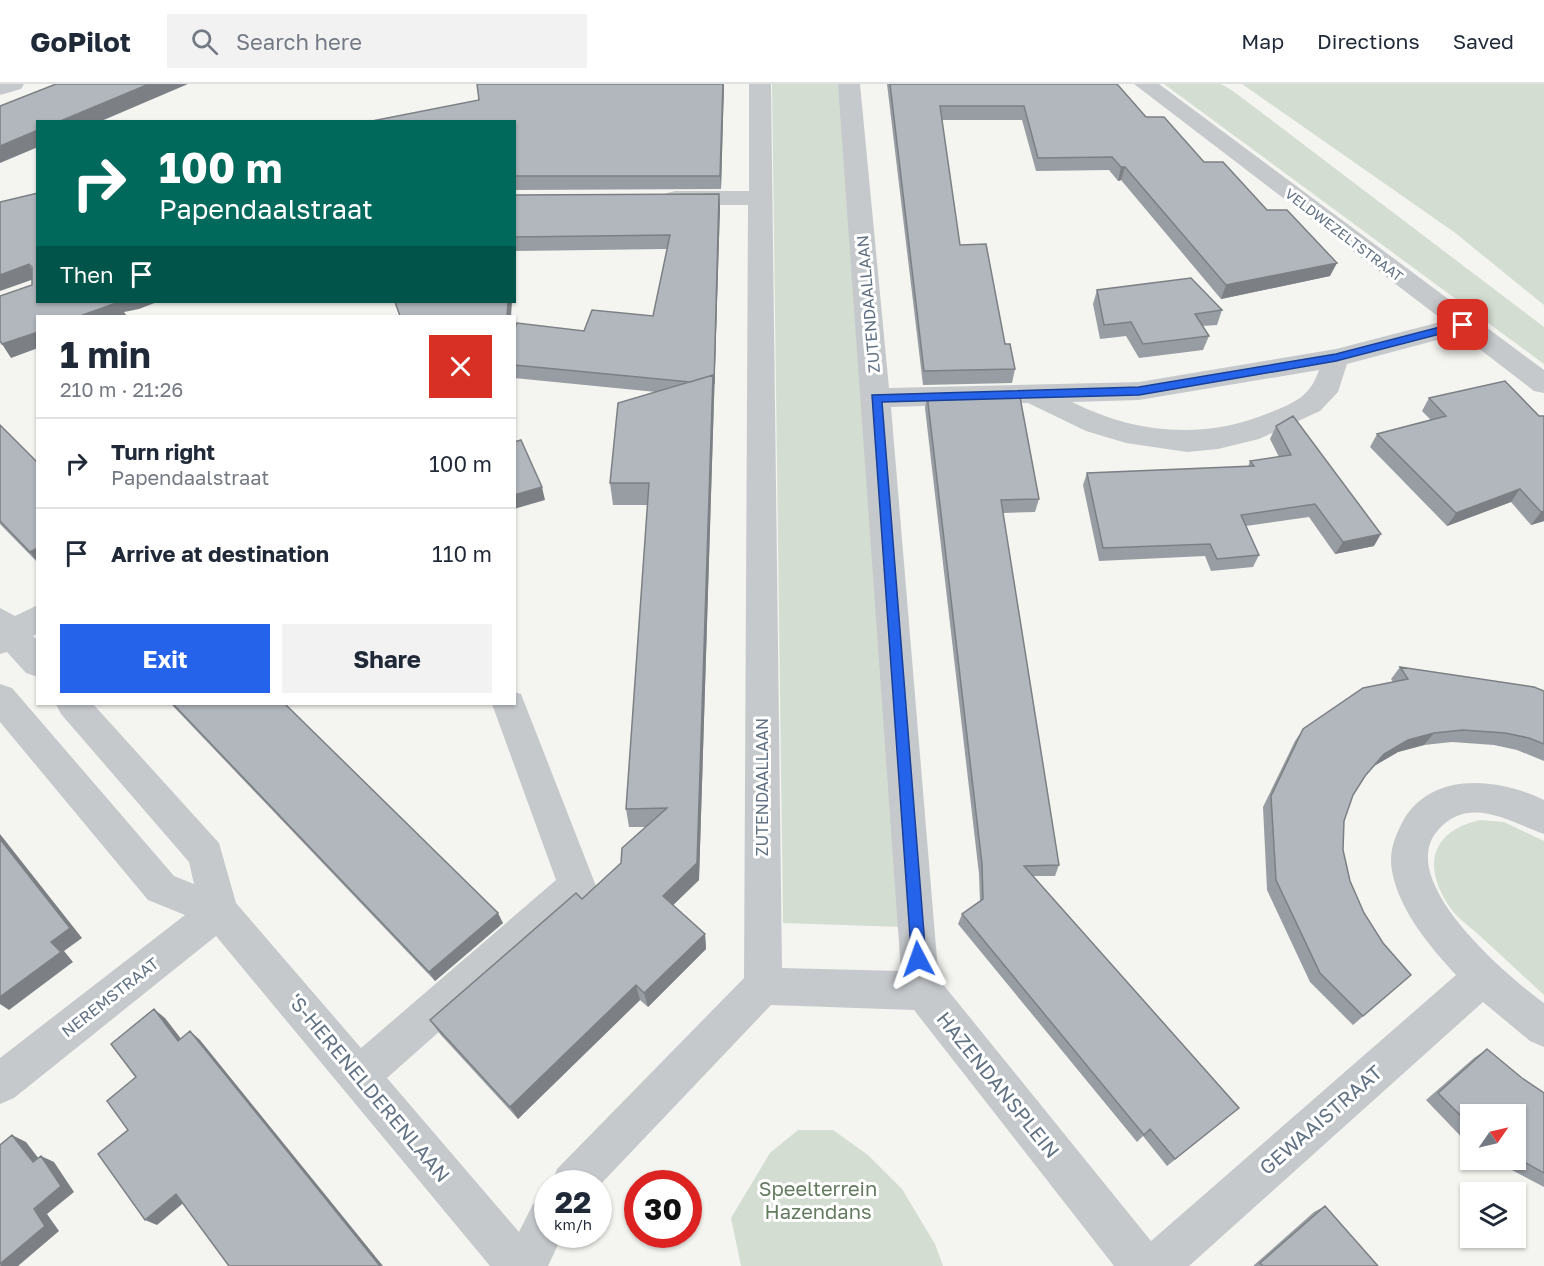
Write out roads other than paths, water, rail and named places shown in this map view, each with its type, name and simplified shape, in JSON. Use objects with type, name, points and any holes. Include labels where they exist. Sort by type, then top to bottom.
[{"type":"street","points":[[0,89],[13,84]]},
{"type":"street","name":"ZUTENDAALLAAN","points":[[760,84],[763,986]]},
{"type":"street","name":"ZUTENDAALLAAN","points":[[849,84],[876,398],[918,959],[924,991]]},
{"type":"street","name":"VELDWEZELTSTRAAT","points":[[1145,84],[1544,384]]},
{"type":"street","points":[[656,198],[760,198]]},
{"type":"street","points":[[876,398],[1139,391],[1336,358],[1463,325]]},
{"type":"street","points":[[1034,395],[1080,419],[1122,433],[1161,441],[1197,442],[1238,437],[1299,411],[1323,394],[1336,358]]},
{"type":"street","points":[[12,628],[36,661]]},
{"type":"street","name":"'S-HERENELDERENLAAN","points":[[0,698],[161,888],[219,911]]},
{"type":"street","name":"'S-HERENELDERENLAAN","points":[[73,705],[206,855],[219,911],[360,1075],[519,1266]]},
{"type":"street","points":[[360,1075],[577,886],[509,705]]},
{"type":"street","points":[[1544,818],[1510,802],[1480,797],[1455,799],[1430,810],[1413,833],[1409,856],[1412,876],[1425,906],[1444,934],[1524,1013],[1544,1027]]},
{"type":"street","name":"NEREMSTRAAT","points":[[0,1084],[219,911]]},
{"type":"street","name":"GEWAAISTRAAT","points":[[1156,1266],[1485,975]]},
{"type":"street","points":[[586,1170],[763,986],[924,991]]},
{"type":"street","name":"HAZENDANSPLEIN","points":[[924,991],[1142,1266]]},
{"type":"street","points":[[525,1266],[534,1248]]},
{"type":"park label","name":"Speelterrein Hazendans","points":[[818,1200]]}]
